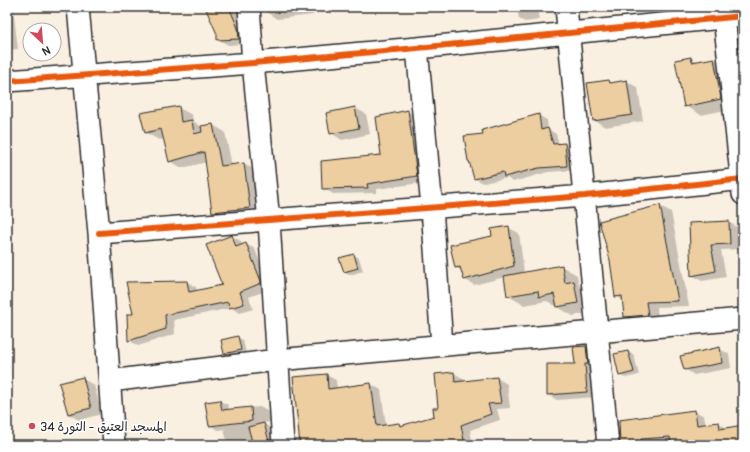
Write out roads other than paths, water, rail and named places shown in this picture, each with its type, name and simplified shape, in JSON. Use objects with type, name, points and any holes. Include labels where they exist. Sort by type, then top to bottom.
[{"type":"street","points":[[78,7],[99,233],[114,445]]},
{"type":"street","points":[[249,7],[253,63],[269,221],[283,445]]},
{"type":"street","points":[[566,7],[608,445]]},
{"type":"street","points":[[7,81],[253,63],[417,48],[568,33],[730,14],[742,184],[99,233]]},
{"type":"street","points":[[417,48],[432,208],[442,345]]},
{"type":"street","points":[[110,381],[277,360],[743,319]]},
{"type":"place","name":"المسجد العتيق - الثورة 34","points":[[32,426]]}]
